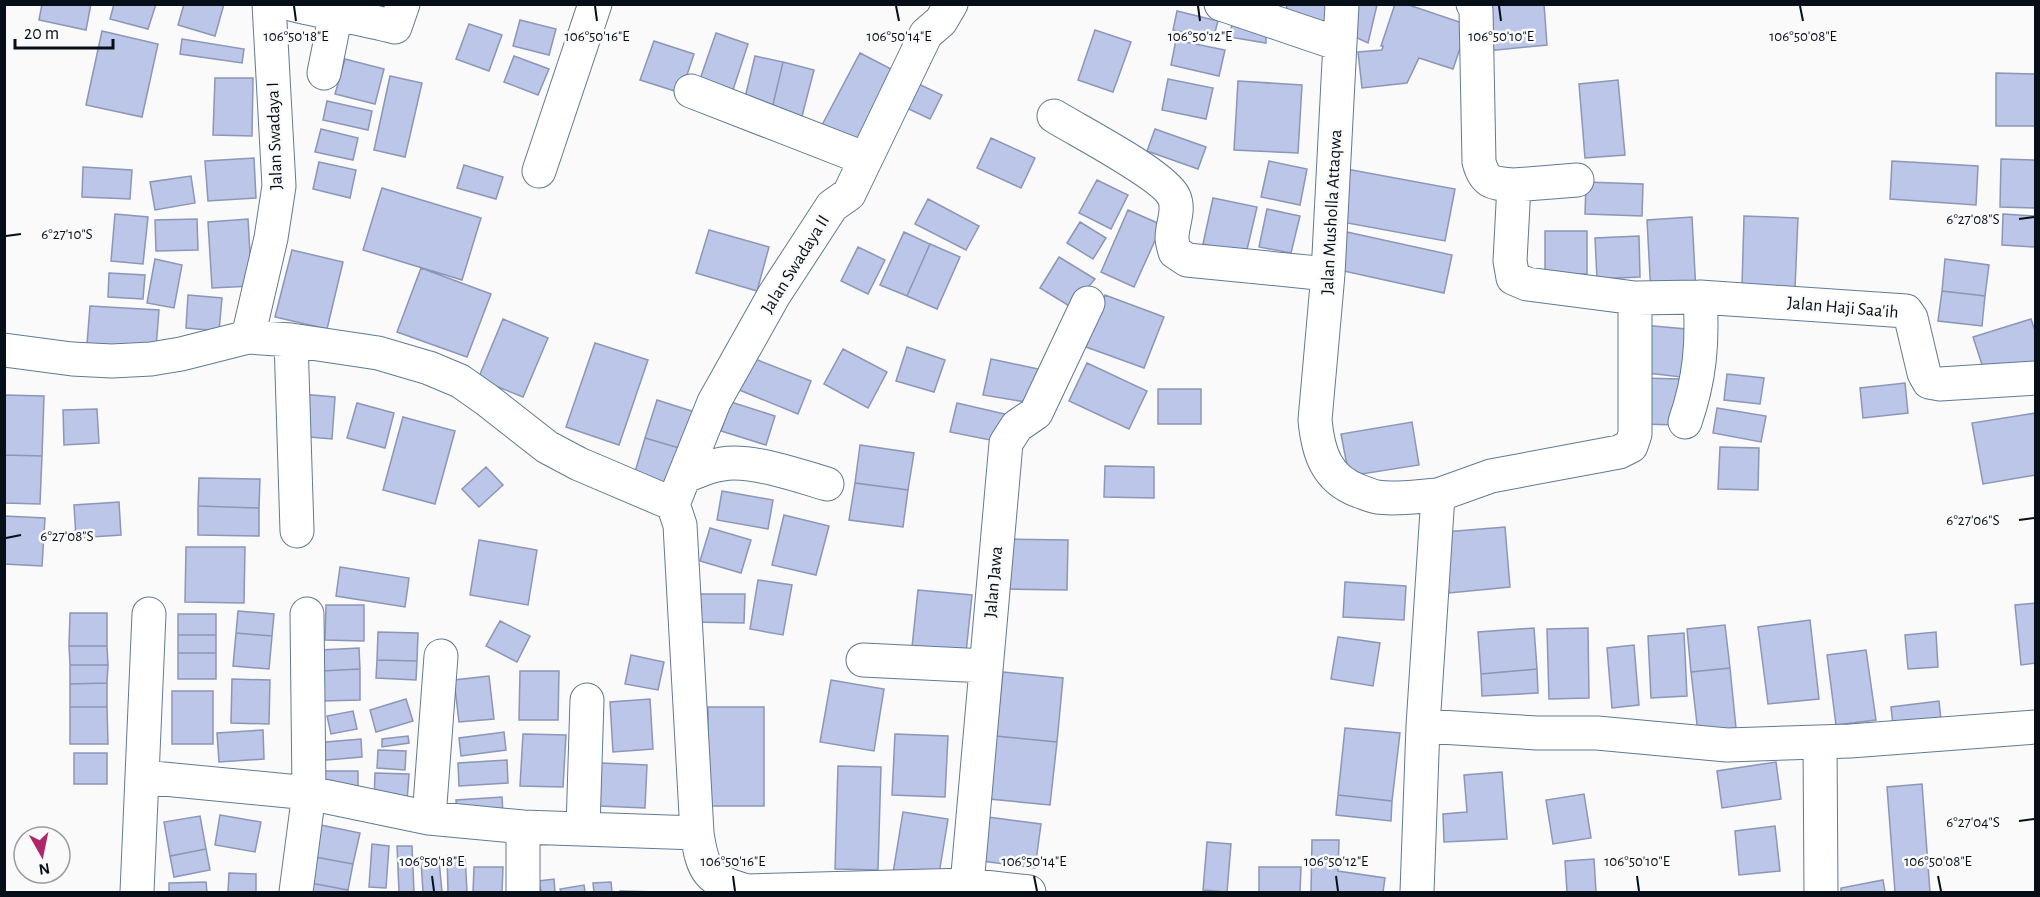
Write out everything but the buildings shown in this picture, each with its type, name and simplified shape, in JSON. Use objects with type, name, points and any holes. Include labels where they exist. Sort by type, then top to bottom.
[{"type":"street","name":"Jalan Swadaya I","points":[[248,337],[271,238],[279,186],[269,4]]},
{"type":"street","points":[[291,4],[395,27],[403,4]]},
{"type":"street","points":[[539,171],[595,4]]},
{"type":"street","name":"Jalan Swadaya II","points":[[679,491],[714,402],[774,295],[832,206],[849,194],[926,34],[941,21],[951,4]]},
{"type":"street","points":[[1221,4],[1339,44]]},
{"type":"street","name":"Jalan Musholla Attaqwa","points":[[1342,4],[1328,274],[1315,420],[1317,444],[1325,464],[1334,477],[1352,488],[1376,497],[1438,495]]},
{"type":"street","points":[[1473,4],[1476,10],[1479,162],[1483,175],[1494,183],[1514,185],[1577,180]]},
{"type":"street","points":[[324,73],[336,13]]},
{"type":"street","points":[[692,92],[866,159]]},
{"type":"street","points":[[1054,116],[1152,174],[1168,187],[1175,199],[1176,216],[1172,238],[1175,252],[1187,260],[1328,274]]},
{"type":"street","name":"Jalan Haji Saa'ih","points":[[1514,185],[1510,261],[1514,278],[1527,284],[1635,298],[1700,297],[1906,311],[1911,318],[1924,373],[1929,382],[1940,384],[2036,378]]},
{"type":"street","points":[[1685,422],[1694,393],[1701,355],[1700,297]]},
{"type":"street","points":[[1417,892],[1423,726],[1438,495],[1491,476],[1618,452],[1631,446],[1635,434],[1635,298]]},
{"type":"street","name":"Jalan Jawa","points":[[967,885],[1006,443],[1017,426],[1036,413],[1088,303]]},
{"type":"street","points":[[4,350],[72,359],[112,361],[151,359],[248,337],[291,340],[378,353],[429,368],[460,381],[555,451],[579,464],[679,491]]},
{"type":"street","points":[[291,340],[297,531]]},
{"type":"street","points":[[679,491],[709,467],[734,463],[787,472],[827,484]]},
{"type":"street","points":[[679,491],[697,833],[700,852],[708,872],[726,885],[747,891],[967,885],[1029,892]]},
{"type":"street","points":[[137,892],[149,614]]},
{"type":"street","points":[[296,892],[309,794],[307,614]]},
{"type":"street","points":[[429,818],[441,656]]},
{"type":"street","points":[[863,660],[986,666]]},
{"type":"street","points":[[583,828],[587,700]]},
{"type":"street","points":[[1423,726],[1537,733],[1598,733],[1727,745],[1820,742],[2036,727]]},
{"type":"street","points":[[1820,742],[1821,892]]},
{"type":"street","points":[[143,777],[309,794],[429,818],[523,827],[697,833]]},
{"type":"street","points":[[523,827],[523,892]]}]
